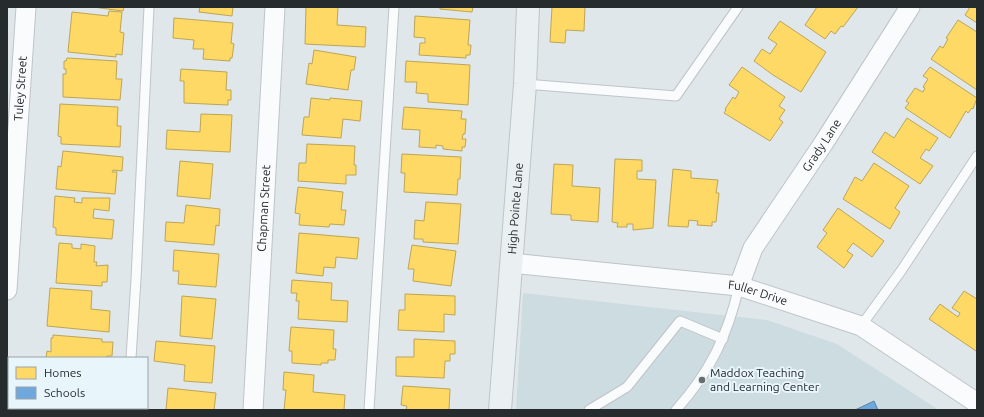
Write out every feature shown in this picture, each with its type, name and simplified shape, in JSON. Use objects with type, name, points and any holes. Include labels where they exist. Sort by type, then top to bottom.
[{"type":"street","name":"Tuley Street","points":[[7,290],[26,7]]},
{"type":"street","name":"Chapman Street","points":[[252,410],[275,7]]},
{"type":"street","name":"High Pointe Lane","points":[[500,410],[525,84],[528,7]]},
{"type":"street","name":"Grady Lane","points":[[738,286],[753,248],[823,144],[910,7]]},
{"type":"street","name":"Fuller Drive","points":[[512,264],[738,286],[861,326],[977,403]]},
{"type":"lane","points":[[131,357],[149,7]]},
{"type":"lane","points":[[369,410],[394,7]]},
{"type":"lane","points":[[525,84],[676,96],[738,7]]},
{"type":"lane","points":[[861,326],[901,271],[977,156]]},
{"type":"lane","points":[[676,410],[704,375],[716,354],[734,309],[738,286]]},
{"type":"lane","points":[[589,410],[627,387],[680,321],[723,339]]},
{"type":"shaded area","name":"Maddox Teaching and Learning Center","points":[[523,293],[767,320],[837,344],[939,410],[516,410]]},
{"type":"building: Homes","points":[[93,7],[124,7],[123,11]]},
{"type":"building: Homes","points":[[200,7],[233,7],[232,16],[199,12]]},
{"type":"building: Homes","points":[[306,7],[338,7],[337,25],[366,27],[365,47],[305,44]]},
{"type":"building: Homes","points":[[440,7],[473,7],[472,12],[440,9]]},
{"type":"building: Homes","points":[[552,7],[585,7],[584,31],[566,30],[565,43],[550,42]]},
{"type":"building: Homes","points":[[817,7],[858,7],[843,27],[841,26],[835,34],[831,31],[825,39],[805,25]]},
{"type":"building: Homes","points":[[970,7],[977,7],[977,23],[965,15]]},
{"type":"building: Homes","points":[[109,11],[122,12],[120,32],[124,33],[122,55],[116,54],[116,57],[68,52],[72,12],[108,16]]},
{"type":"building: Homes","points":[[415,16],[470,20],[468,45],[471,45],[470,55],[466,55],[466,58],[419,55],[420,43],[425,43],[425,38],[414,37]]},
{"type":"building: Homes","points":[[174,18],[233,23],[231,43],[234,44],[232,58],[230,58],[230,61],[203,59],[204,49],[193,49],[194,40],[173,38]]},
{"type":"building: Homes","points":[[958,20],[977,32],[977,90],[931,59],[940,46],[943,48],[948,39],[946,38]]},
{"type":"building: Homes","points":[[780,21],[826,52],[801,92],[773,75],[754,61],[762,49],[770,54],[777,44],[768,38]]},
{"type":"building: Homes","points":[[314,50],[356,57],[354,70],[351,70],[348,90],[306,84],[309,63],[312,64]]},
{"type":"building: Homes","points":[[67,58],[117,61],[116,79],[122,79],[120,100],[63,97],[63,74],[66,74],[66,69],[64,69],[64,61],[66,61]]},
{"type":"building: Homes","points":[[406,61],[470,65],[468,105],[428,102],[428,94],[416,93],[417,82],[405,82]]},
{"type":"building: Homes","points":[[742,67],[785,97],[779,106],[785,110],[779,119],[783,122],[770,141],[724,113],[733,97],[735,99],[739,92],[729,85]]},
{"type":"building: Homes","points":[[930,67],[977,98],[973,109],[972,108],[968,113],[966,111],[950,138],[905,108],[909,103],[906,101],[915,88],[923,92],[925,88],[923,87],[928,79],[923,76]]},
{"type":"building: Homes","points":[[181,69],[227,72],[226,90],[231,90],[231,100],[228,100],[228,105],[184,103],[184,81],[180,81]]},
{"type":"building: Homes","points":[[311,98],[362,101],[360,121],[343,119],[341,138],[302,135],[304,117],[309,117]]},
{"type":"building: Homes","points":[[60,104],[118,107],[117,126],[121,126],[120,147],[61,144],[61,137],[58,136]]},
{"type":"building: Homes","points":[[404,107],[462,111],[461,119],[466,119],[465,134],[463,134],[462,139],[466,139],[465,147],[462,147],[462,151],[443,149],[443,146],[436,145],[436,148],[419,147],[420,130],[402,129]]},
{"type":"building: Homes","points":[[201,114],[232,115],[230,152],[166,149],[167,130],[200,132]]},
{"type":"building: Homes","points":[[907,118],[938,138],[929,151],[926,149],[920,158],[933,166],[920,184],[872,152],[885,132],[894,138]]},
{"type":"building: Homes","points":[[307,144],[355,146],[354,165],[356,165],[356,175],[346,175],[346,184],[298,181],[299,163],[306,163]]},
{"type":"building: Homes","points":[[63,151],[123,157],[122,171],[113,170],[112,172],[117,172],[115,194],[56,189],[58,166],[61,167]]},
{"type":"building: Homes","points":[[402,154],[461,157],[460,179],[458,179],[457,195],[404,192],[405,173],[401,173]]},
{"type":"building: Homes","points":[[615,159],[642,160],[642,171],[637,171],[637,179],[656,180],[653,228],[633,230],[633,224],[627,224],[627,227],[617,227],[618,223],[612,222]]},
{"type":"building: Homes","points":[[180,161],[213,164],[210,199],[177,196]]},
{"type":"building: Homes","points":[[874,163],[909,186],[895,208],[900,212],[890,229],[843,199],[855,177],[862,181]]},
{"type":"building: Homes","points":[[554,164],[573,165],[572,186],[600,188],[598,222],[571,220],[571,215],[551,214]]},
{"type":"building: Homes","points":[[673,169],[691,171],[691,178],[718,180],[716,193],[719,193],[716,222],[712,222],[712,226],[697,225],[698,221],[689,220],[688,227],[668,226]]},
{"type":"building: Homes","points":[[298,187],[343,192],[341,210],[346,210],[344,225],[330,224],[329,227],[299,225],[300,214],[295,213]]},
{"type":"building: Homes","points":[[55,196],[75,198],[74,202],[82,203],[82,198],[110,198],[109,211],[94,209],[93,218],[114,220],[112,239],[56,235],[56,228],[53,227]]},
{"type":"building: Homes","points":[[426,202],[461,204],[458,244],[423,242],[423,239],[414,239],[415,220],[424,221]]},
{"type":"building: Homes","points":[[186,205],[220,209],[219,226],[216,225],[214,245],[165,241],[166,222],[184,223]]},
{"type":"building: Homes","points":[[838,208],[884,241],[872,257],[853,243],[847,251],[853,255],[844,268],[817,247],[827,233],[823,230]]},
{"type":"building: Homes","points":[[299,233],[359,238],[357,259],[336,257],[335,268],[324,267],[323,276],[296,273]]},
{"type":"building: Homes","points":[[59,243],[72,244],[72,248],[81,249],[81,244],[95,246],[94,262],[97,262],[96,266],[108,265],[107,282],[102,282],[102,286],[56,283]]},
{"type":"building: Homes","points":[[412,245],[456,251],[451,286],[413,281],[414,269],[408,269]]},
{"type":"building: Homes","points":[[174,250],[219,254],[216,287],[178,284],[179,271],[173,271]]},
{"type":"building: Homes","points":[[292,280],[332,283],[331,300],[348,301],[347,322],[298,319],[299,301],[296,301],[297,293],[291,293]]},
{"type":"building: Homes","points":[[50,288],[92,291],[91,309],[110,311],[109,332],[47,326]]},
{"type":"building: Homes","points":[[964,291],[977,299],[976,351],[929,319],[940,304],[958,317],[960,313],[952,308]]},
{"type":"building: Homes","points":[[405,294],[455,296],[455,315],[444,314],[444,332],[398,330],[399,310],[405,310]]},
{"type":"building: Homes","points":[[182,296],[216,299],[212,339],[180,336]]},
{"type":"building: Homes","points":[[291,327],[334,330],[333,349],[336,349],[335,360],[328,360],[328,363],[321,363],[321,365],[292,363],[292,351],[289,351]]},
{"type":"building: Homes","points":[[53,335],[102,339],[102,342],[113,342],[112,356],[46,357],[47,351],[51,352],[51,338],[53,338]]},
{"type":"building: Homes","points":[[414,339],[455,341],[455,354],[450,354],[450,361],[445,361],[444,378],[396,376],[396,357],[414,357]]},
{"type":"building: Homes","points":[[156,341],[215,346],[212,383],[184,381],[185,365],[154,361]]},
{"type":"building: Homes","points":[[284,372],[314,375],[313,392],[345,395],[344,410],[284,410],[286,390],[283,390]]},
{"type":"building: Homes","points":[[403,386],[450,389],[449,410],[406,410],[407,406],[401,405]]},
{"type":"building: Homes","points":[[168,388],[216,393],[214,410],[166,410]]},
{"type":"building: Homes","points":[[43,409],[104,409],[104,410]]},
{"type":"building: Schools","points":[[874,401],[878,410],[855,410]]},
{"type":"place","name":"Maddox Teaching and Learning Center","points":[[702,380]]}]
